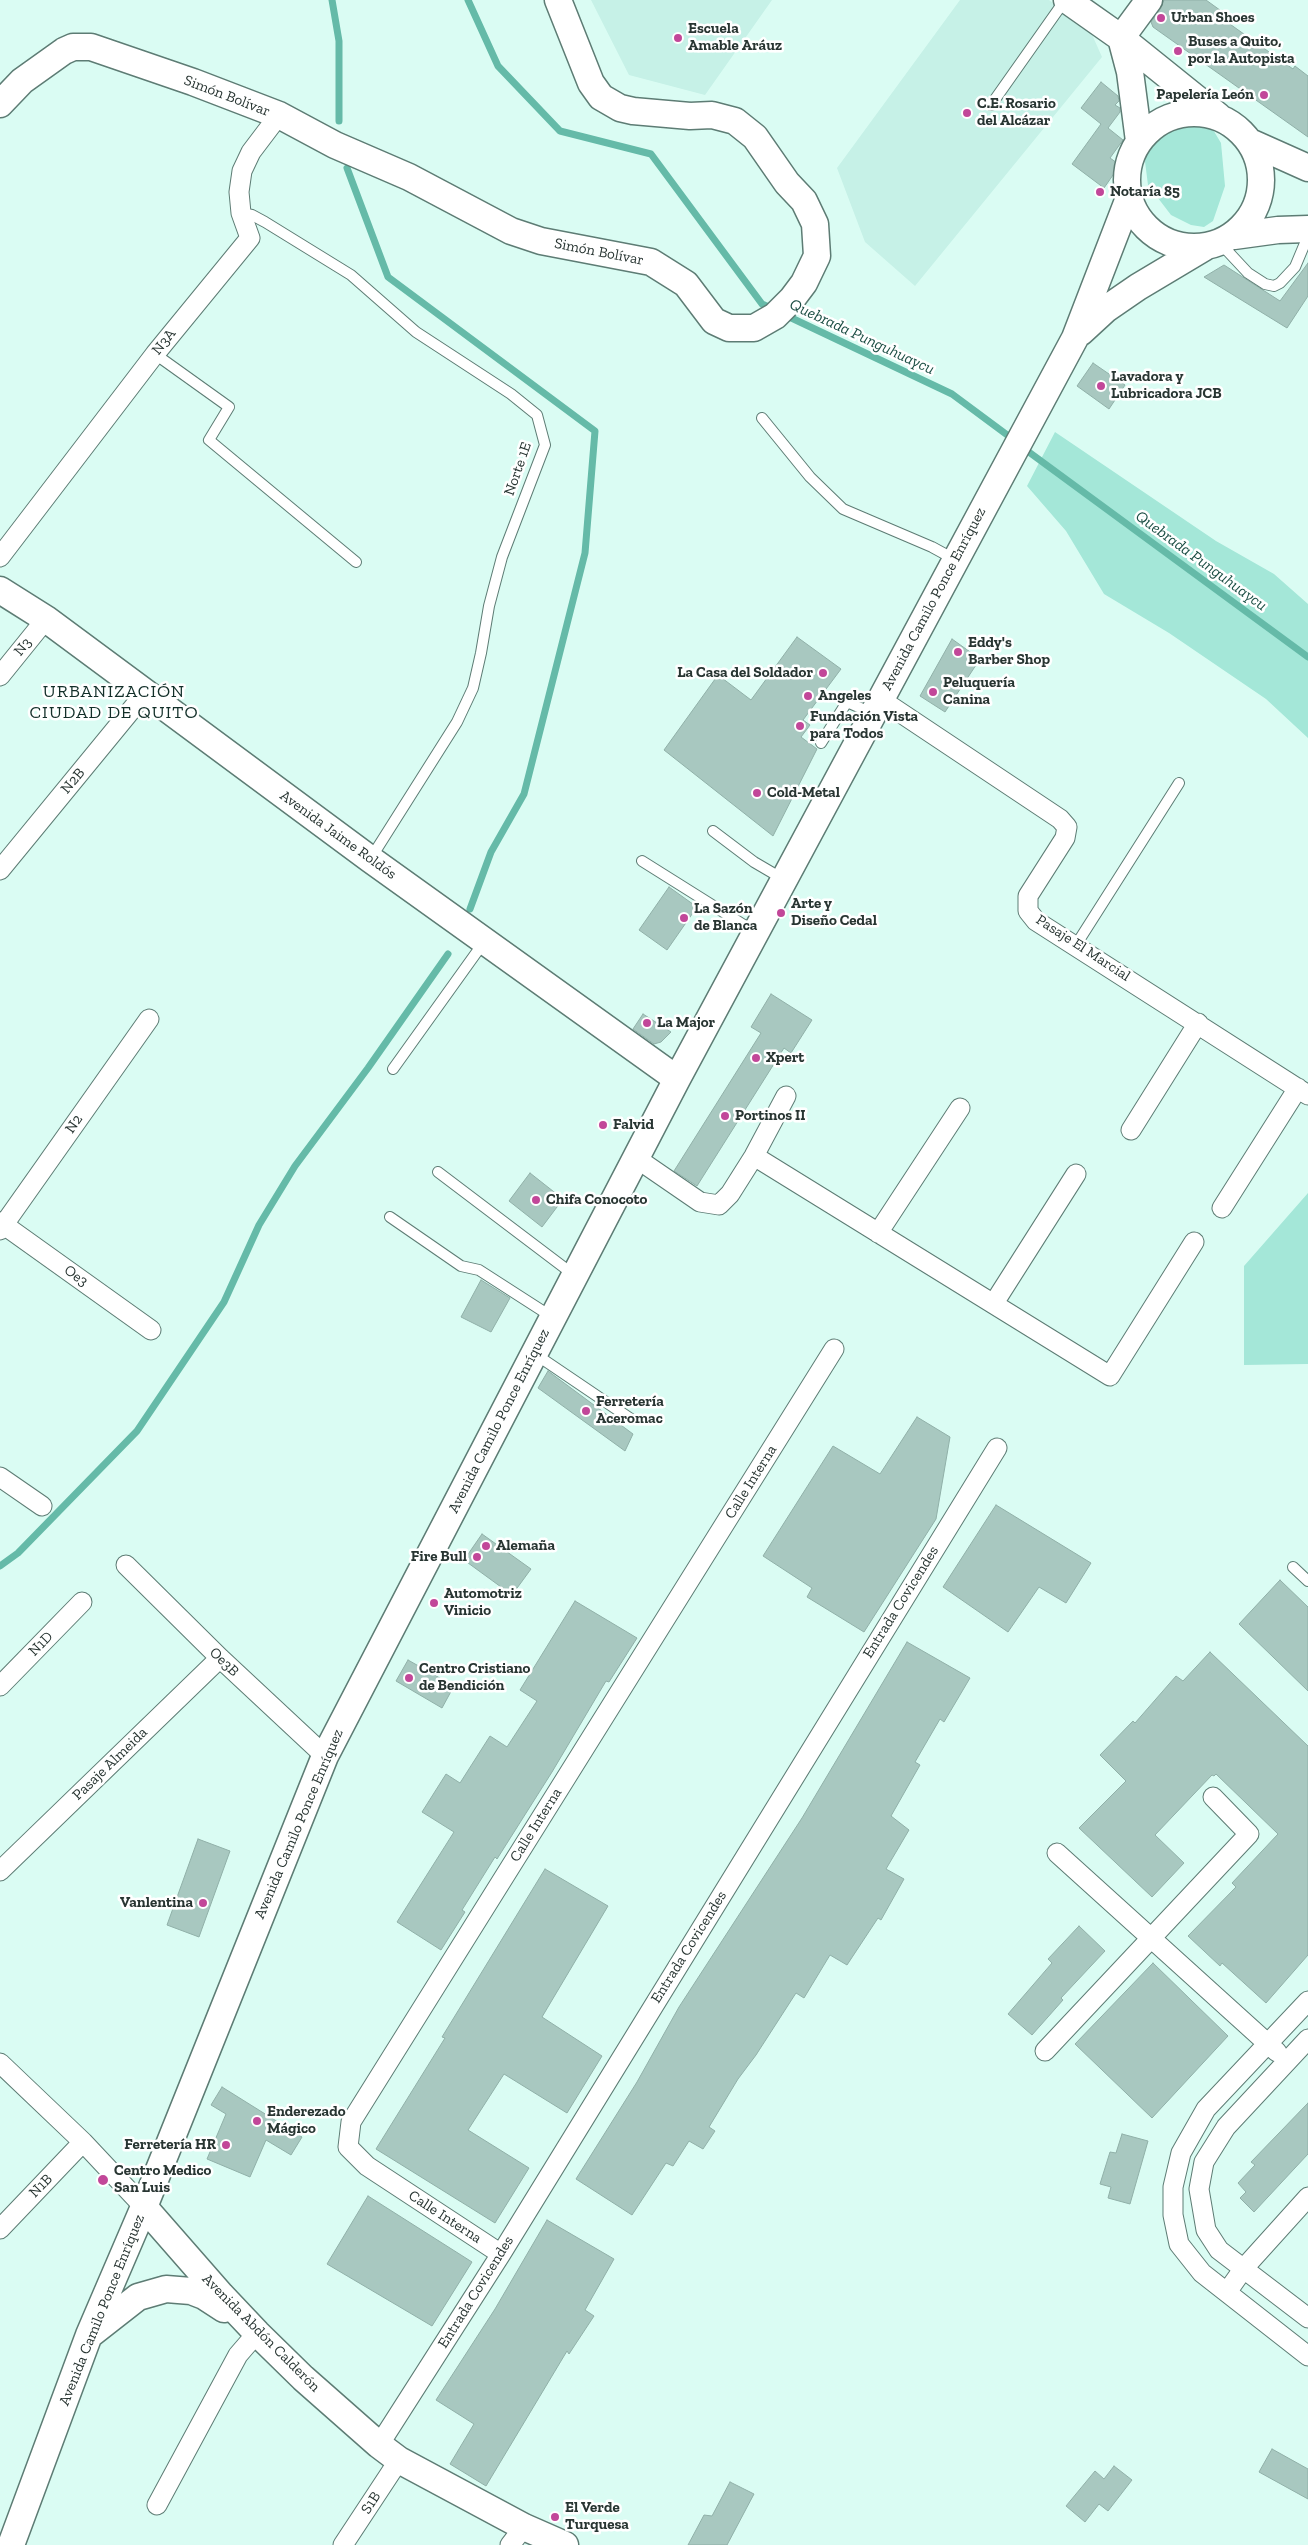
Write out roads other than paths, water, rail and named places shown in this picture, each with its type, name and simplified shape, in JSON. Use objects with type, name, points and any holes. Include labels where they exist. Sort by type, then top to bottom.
[{"type":"main road","name":"Simón Bolívar","points":[[0,104],[22,81],[64,51],[73,47],[91,48],[193,82],[279,115],[335,145],[409,177],[511,231],[541,242],[652,262],[686,284],[714,321],[729,328],[746,330],[774,315],[804,283],[817,256],[815,224],[804,201],[788,183],[755,137],[735,121],[712,115],[690,116],[633,112],[620,108],[601,98],[591,84],[558,0]]},
{"type":"main road","points":[[1066,0],[1121,38],[1218,116],[1236,126],[1250,142],[1261,166],[1261,192],[1252,216],[1220,242]]},
{"type":"main road","points":[[1121,38],[1148,0]]},
{"type":"main road","points":[[1121,38],[1130,72],[1138,141]]},
{"type":"main road","points":[[1218,116],[1198,112],[1171,116],[1159,122],[1138,141],[1130,159],[1127,178],[1129,198],[1136,214],[1146,227],[1159,238],[1174,245],[1190,248],[1278,230],[1308,229]]},
{"type":"main road","points":[[1250,142],[1308,168]]},
{"type":"main road","name":"Avenida Camilo Ponce Enríquez","points":[[11,2545],[89,2335],[144,2207],[325,1756],[677,1079],[1075,338],[1129,198]]},
{"type":"main road","name":"Avenida Camilo Ponce Enríquez","points":[[1075,338],[1106,309],[1138,286],[1220,242]]},
{"type":"main road","name":"Avenida Jaime Roldós","points":[[0,590],[46,619],[370,859],[677,1079]]},
{"type":"main road","name":"Avenida Abdón Calderón","points":[[144,2207],[257,2333],[303,2378],[389,2453],[517,2536],[565,2545]]},
{"type":"main road","points":[[89,2335],[138,2297],[150,2292],[172,2289],[191,2291],[204,2296],[257,2333]]},
{"type":"street","name":"N3A","points":[[0,557],[155,354],[250,238],[241,214],[239,192],[242,171],[251,152],[279,115]]},
{"type":"street","name":"N3","points":[[0,676],[46,619]]},
{"type":"street","name":"N2B","points":[[0,870],[146,692]]},
{"type":"street","name":"Pasaje El Marcial","points":[[876,706],[1060,818],[1067,828],[1065,838],[1028,896],[1028,911],[1036,921],[1303,1091]]},
{"type":"street","name":"N2","points":[[1,1225],[149,1019]]},
{"type":"street","points":[[1132,1130],[1198,1023]]},
{"type":"street","points":[[1222,1208],[1303,1091]]},
{"type":"street","points":[[636,1158],[700,1202],[719,1205],[730,1194],[754,1156],[786,1096]]},
{"type":"street","points":[[878,1233],[960,1108]]},
{"type":"street","points":[[754,1156],[1110,1376],[1194,1242]]},
{"type":"street","points":[[994,1303],[1076,1174]]},
{"type":"street","name":"Oe3","points":[[1,1225],[151,1330]]},
{"type":"street","name":"Calle Interna","points":[[501,2254],[367,2166],[348,2147],[351,2122],[834,1349]]},
{"type":"street","name":"Entrada Covicendes","points":[[389,2453],[501,2254],[997,1448]]},
{"type":"street","points":[[0,1477],[42,1506]]},
{"type":"street","name":"Oe3B","points":[[126,1565],[220,1658],[325,1756]]},
{"type":"street","name":"N1D","points":[[0,1686],[82,1602]]},
{"type":"street","name":"Pasaje Almeida","points":[[0,1871],[220,1658]]},
{"type":"street","points":[[1045,2050],[1250,1834],[1213,1797]]},
{"type":"street","points":[[1058,1853],[1268,2042],[1286,2062]]},
{"type":"street","points":[[1308,2001],[1206,2109],[1181,2153],[1172,2187],[1173,2215],[1179,2244],[1202,2272],[1308,2356]]},
{"type":"street","points":[[1308,2039],[1226,2127],[1204,2162],[1199,2189],[1206,2230],[1220,2250],[1308,2318]]},
{"type":"street","name":"Avenida Abdón Calderón","points":[[0,2063],[83,2142],[144,2207]]},
{"type":"street","name":"N1B","points":[[0,2229],[83,2142]]},
{"type":"street","points":[[1227,2292],[1244,2268],[1308,2197]]},
{"type":"street","points":[[157,2505],[238,2355],[257,2333]]},
{"type":"street","name":"S1B","points":[[343,2545],[389,2453]]},
{"type":"lane","points":[[991,104],[1066,0]]},
{"type":"lane","name":"Norte 1E","points":[[241,214],[252,215],[265,222],[351,275],[416,332],[511,394],[537,415],[545,446],[502,557],[489,606],[473,688],[457,722],[370,859]]},
{"type":"lane","points":[[1220,242],[1248,273],[1265,284],[1274,286],[1280,283],[1295,268],[1308,236]]},
{"type":"lane","points":[[155,354],[230,407],[209,440],[356,562]]},
{"type":"lane","points":[[762,418],[810,477],[843,509],[932,547],[956,560]]},
{"type":"lane","points":[[821,743],[847,702],[876,706]]},
{"type":"lane","points":[[1076,945],[1179,783]]},
{"type":"lane","points":[[713,831],[754,862],[784,880]]},
{"type":"lane","points":[[642,861],[756,932]]},
{"type":"lane","points":[[393,1069],[485,941]]},
{"type":"lane","points":[[438,1172],[575,1276]]},
{"type":"lane","points":[[390,1217],[461,1266],[479,1270],[553,1317]]},
{"type":"lane","points":[[534,1354],[631,1419]]},
{"type":"lane","points":[[1293,1567],[1308,1581]]},
{"type":"waterway","points":[[332,0],[339,41],[339,121]]},
{"type":"waterway","name":"Quebrada Punguhuaycu","points":[[468,0],[498,66],[560,131],[651,154],[762,304],[773,309]]},
{"type":"waterway","points":[[347,168],[388,277],[595,431],[585,553],[524,794],[491,852],[470,909]]},
{"type":"waterway","name":"Quebrada Punguhuaycu","points":[[783,314],[952,394],[1014,440]]},
{"type":"waterway","name":"Quebrada Punguhuaycu","points":[[1022,447],[1308,657]]},
{"type":"waterway","points":[[0,1566],[18,1553],[137,1431],[224,1302],[259,1225],[295,1166],[368,1068],[448,954]]},
{"type":"place","name":"Urban Shoes","points":[[1161,18]]},
{"type":"place","name":"Escuela Amable Aráuz","points":[[678,38]]},
{"type":"place","name":"Buses a Quito, por la Autopista","points":[[1178,51]]},
{"type":"place","name":"Papelería León","points":[[1264,95]]},
{"type":"place","name":"C.E. Rosario del Alcázar","points":[[967,113]]},
{"type":"place","name":"Notaría 85","points":[[1100,192]]},
{"type":"place","name":"Lavadora y Lubricadora JCB","points":[[1101,386]]},
{"type":"place","name":"Eddy's Barber Shop","points":[[958,652]]},
{"type":"place","name":"La Casa del Soldador","points":[[823,673]]},
{"type":"place","name":"Peluquería Canina","points":[[933,692]]},
{"type":"place","name":"Angeles","points":[[808,696]]},
{"type":"place","name":"Fundación Vista para Todos","points":[[800,726]]},
{"type":"place","name":"Cold-Metal","points":[[757,793]]},
{"type":"place","name":"Arte y Diseño Cedal","points":[[781,913]]},
{"type":"place","name":"La Sazón de Blanca","points":[[684,918]]},
{"type":"place","name":"La Major","points":[[647,1023]]},
{"type":"place","name":"Xpert","points":[[756,1058]]},
{"type":"place","name":"Portinos II","points":[[725,1116]]},
{"type":"place","name":"Falvid","points":[[603,1125]]},
{"type":"place","name":"Chifa Conocoto","points":[[536,1200]]},
{"type":"place","name":"Ferretería Aceromac","points":[[586,1411]]},
{"type":"place","name":"Alemaña","points":[[486,1546]]},
{"type":"place","name":"Fire Bull","points":[[477,1557]]},
{"type":"place","name":"Automotriz Vinicio","points":[[434,1603]]},
{"type":"place","name":"Centro Cristiano de Bendición","points":[[409,1678]]},
{"type":"place","name":"Vanlentina","points":[[203,1903]]},
{"type":"place","name":"Enderezado Mágico","points":[[257,2121]]},
{"type":"place","name":"Ferretería HR","points":[[226,2145]]},
{"type":"place","name":"Centro Medico San Luis","points":[[103,2180]]},
{"type":"place","name":"El Verde Turquesa","points":[[555,2517]]},
{"type":"district","name":"URBANIZACIÓN CIUDAD DE QUITO","points":[[114,702]]}]
